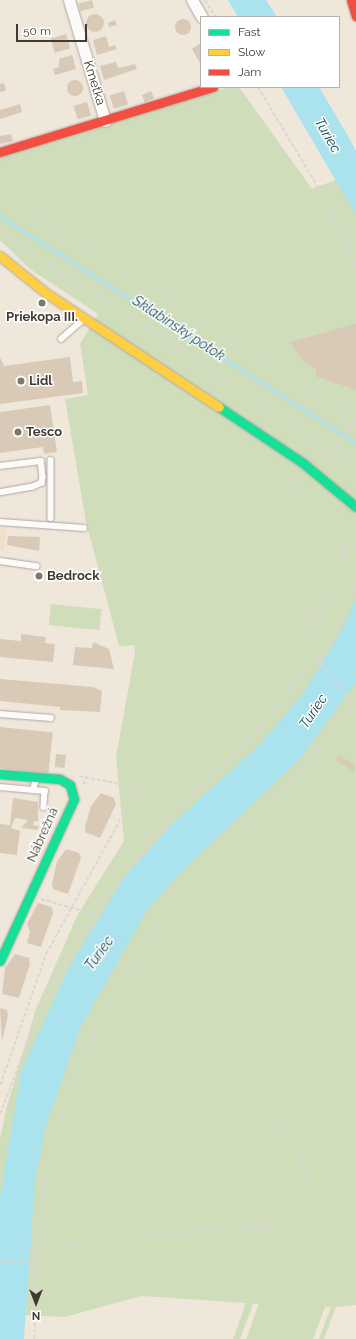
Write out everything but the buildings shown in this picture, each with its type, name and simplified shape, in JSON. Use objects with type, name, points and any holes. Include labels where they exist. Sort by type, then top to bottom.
[{"type":"street","name":"Kmeťka","points":[[69,0],[105,120]]},
{"type":"street","points":[[192,0],[201,16]]},
{"type":"street","points":[[351,0],[356,16]]},
{"type":"street","points":[[0,152],[210,88]]},
{"type":"street","points":[[0,256],[85,318],[303,463],[356,507]]},
{"type":"street","name":"Nábrežná","points":[[0,774],[60,779],[70,785],[74,798],[1,959]]},
{"type":"lane","points":[[61,339],[85,318]]},
{"type":"lane","points":[[51,460],[51,518]]},
{"type":"lane","points":[[0,466],[41,461],[42,483]]},
{"type":"lane","points":[[0,492],[52,482]]},
{"type":"lane","points":[[0,522],[84,528]]},
{"type":"lane","points":[[0,561],[37,566]]},
{"type":"lane","points":[[0,714],[51,718]]},
{"type":"lane","points":[[33,790],[37,776]]},
{"type":"lane","points":[[0,787],[45,791],[44,808]]},
{"type":"path","points":[[205,0],[215,16]]},
{"type":"path","points":[[259,88],[327,202],[356,266]]},
{"type":"path","points":[[0,185],[32,214],[356,419],[340,445],[328,458],[308,455]]},
{"type":"path","points":[[0,232],[356,466]]},
{"type":"path","points":[[37,1273],[33,1264],[44,1190],[62,1115],[97,1030],[138,955],[180,896],[322,746],[349,713],[350,701],[309,651],[308,642],[344,552],[341,543],[296,499],[293,486],[299,468]]},
{"type":"path","points":[[344,552],[356,547]]},
{"type":"path","points":[[0,1114],[39,1011],[94,914],[169,818],[230,760],[281,702],[299,674],[316,659],[332,641],[356,584]]},
{"type":"path","points":[[299,674],[291,659],[294,642],[308,616],[324,605]]},
{"type":"path","points":[[74,776],[106,780],[136,791],[169,818]]},
{"type":"path","points":[[0,1085],[31,991],[71,908],[136,791]]},
{"type":"path","points":[[46,901],[94,914]]},
{"type":"path","points":[[38,1254],[67,1245],[114,1238],[273,1224],[302,1215],[310,1194],[300,1155],[266,1109],[265,1102]]},
{"type":"path","points":[[245,1227],[266,1230],[276,1240]]},
{"type":"path","points":[[34,1339],[38,1254],[35,1248]]},
{"type":"path","points":[[0,1261],[33,1264]]},
{"type":"shaded area","points":[[0,528],[7,529],[4,552],[0,551]]},
{"type":"green space","points":[[227,88],[240,88],[312,189],[356,172],[356,1305],[336,1307],[324,1339],[319,1339],[331,1307],[325,1307],[313,1339],[246,1339],[259,1304],[253,1304],[240,1339],[233,1339],[246,1303],[141,1296],[65,1317],[0,1314],[0,1140],[6,1109],[36,1009],[78,914],[124,841],[116,757],[135,652],[134,645],[119,646],[86,522],[65,399],[88,395],[80,344],[98,314],[30,269],[0,240],[0,155]]},
{"type":"green space","points":[[51,604],[102,609],[100,630],[49,625]]},
{"type":"water","points":[[228,0],[266,0],[276,16],[237,16]]},
{"type":"water","name":"Turiec","points":[[282,88],[320,88],[348,136],[356,151],[356,215]]},
{"type":"water","name":"Turiec","points":[[356,597],[356,682],[298,761],[181,872],[147,910],[80,1028],[45,1129],[35,1181],[24,1339],[0,1339],[0,1198],[21,1071],[71,963],[126,875],[176,820],[257,747],[302,695],[341,632]]},
{"type":"waterway","name":"Sklabinský potok","points":[[0,216],[356,443]]},
{"type":"traffic: fast","points":[[219,407],[303,463],[356,507]]},
{"type":"traffic: fast","points":[[0,774],[60,779],[70,785],[74,799],[0,961]]},
{"type":"traffic: slow","points":[[0,256],[46,293],[219,407]]},
{"type":"traffic: jam","points":[[351,0],[356,16]]},
{"type":"traffic: jam","points":[[0,152],[210,88]]},
{"type":"place","name":"Priekopa III.","points":[[42,303]]},
{"type":"place","name":"Lidl","points":[[21,381]]},
{"type":"place","name":"Tesco","points":[[18,432]]},
{"type":"place","name":"Bedrock","points":[[39,576]]}]
